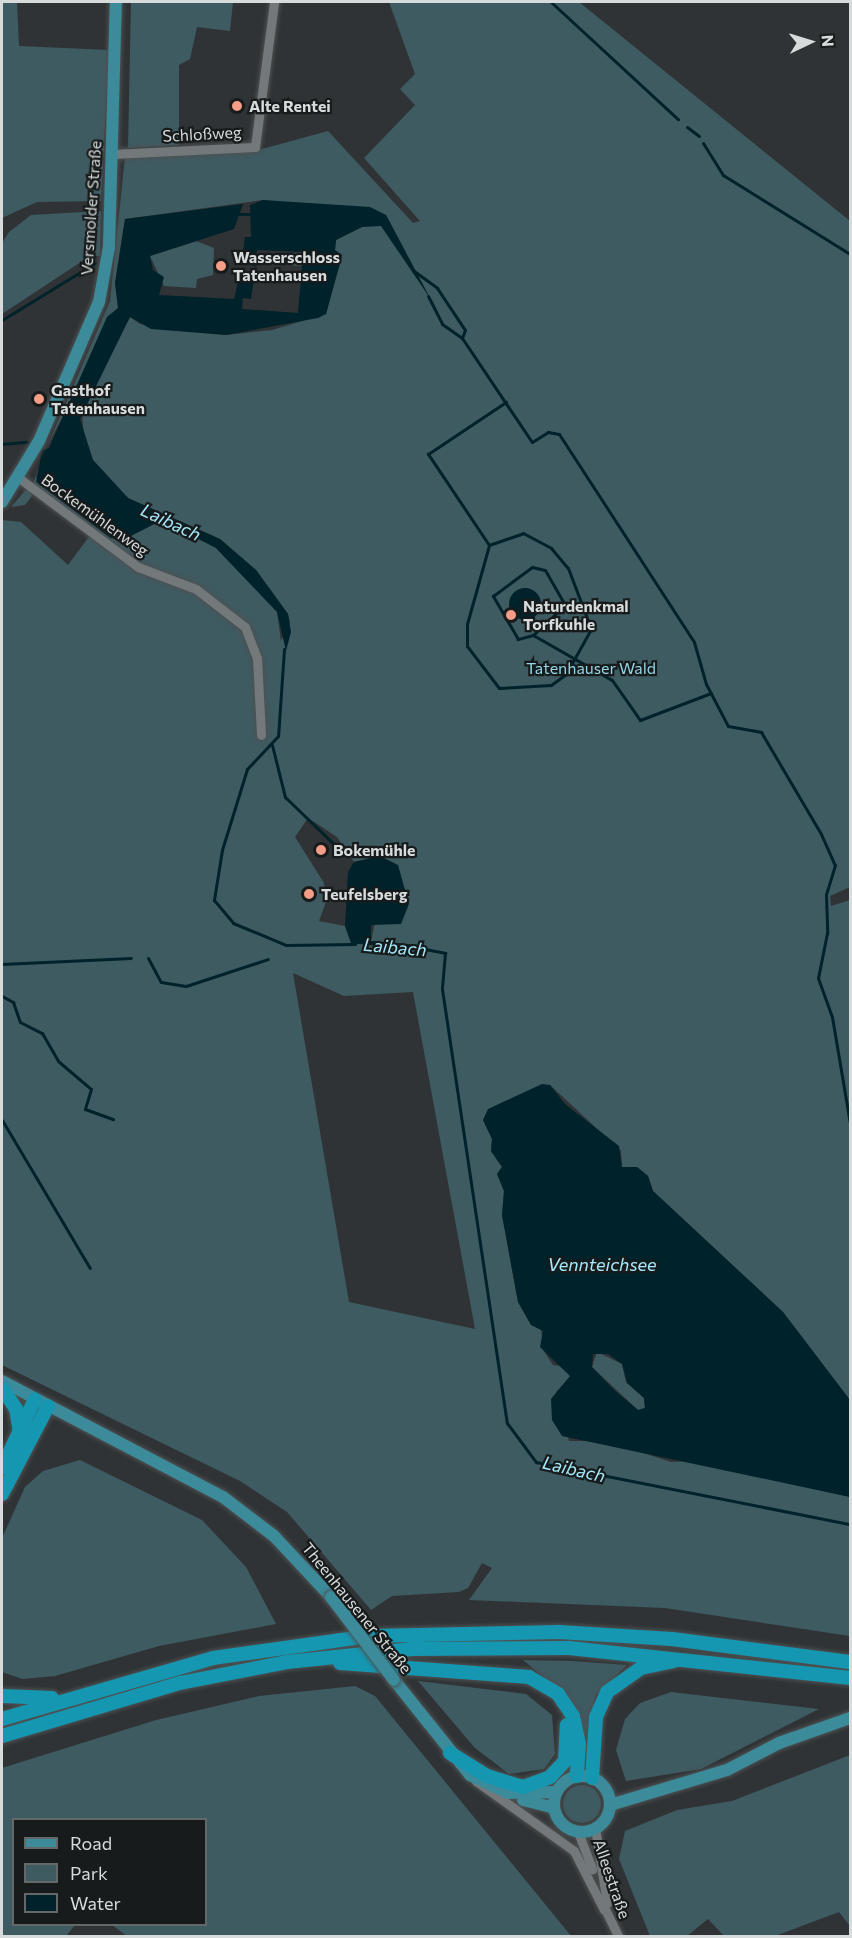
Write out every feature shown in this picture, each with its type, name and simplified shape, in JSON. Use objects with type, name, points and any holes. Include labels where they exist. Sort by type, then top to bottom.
[{"type":"highway","points":[[2,1388],[16,1409],[20,1431]]},
{"type":"highway","points":[[2,1468],[35,1399]]},
{"type":"highway","points":[[2,1494],[48,1406]]},
{"type":"highway","points":[[2,1719],[61,1698],[213,1658],[301,1643],[423,1633],[649,1637],[850,1662]]},
{"type":"highway","points":[[2,1736],[99,1704],[287,1662],[496,1646],[695,1659],[850,1678]]},
{"type":"highway","points":[[592,1778],[596,1717],[607,1692],[641,1668],[695,1659]]},
{"type":"highway","points":[[287,1662],[501,1671],[543,1685],[558,1694],[573,1716],[579,1744],[577,1776]]},
{"type":"highway","points":[[450,1753],[504,1784],[523,1787],[550,1777],[565,1761],[570,1740],[566,1719],[543,1685]]},
{"type":"highway","points":[[2,1696],[61,1698]]},
{"type":"main road","name":"Versmolder Straße","points":[[2,501],[19,478],[99,302],[109,247],[116,2]]},
{"type":"main road","name":"Theenhausener Straße","points":[[2,1381],[223,1497],[274,1536],[331,1597],[450,1753],[470,1775],[508,1793],[554,1808]]},
{"type":"main road","points":[[608,1798],[674,1787],[850,1718]]},
{"type":"main road","points":[[577,1776],[592,1778],[608,1798],[595,1828],[578,1832],[562,1824],[554,1808],[556,1792],[577,1776]]},
{"type":"main road","name":"Theenhausener Straße","points":[[508,1793],[556,1792]]},
{"type":"street","name":"Schloßweg","points":[[112,154],[255,147],[274,2]]},
{"type":"street","name":"Bockemühlenweg","points":[[19,478],[138,567],[196,589],[245,627],[256,658],[261,735]]},
{"type":"street","points":[[470,1775],[495,1798],[574,1851],[604,1910]]},
{"type":"street","name":"Alleestraße","points":[[595,1828],[598,1872],[618,1936]]},
{"type":"street","name":"Alleestraße","points":[[578,1832],[604,1910],[618,1936]]},
{"type":"green space","points":[[2,2],[17,2],[19,46],[109,50],[101,201],[37,202],[2,218]]},
{"type":"green space","points":[[131,2],[233,2],[230,31],[197,27],[190,59],[179,65],[179,145],[128,148]]},
{"type":"green space","name":"Tatenhauser Wald","points":[[389,2],[579,2],[850,221],[850,887],[830,896],[831,906],[850,900],[850,1400],[783,1312],[653,1191],[648,1176],[637,1167],[622,1167],[621,1151],[550,1085],[489,1109],[483,1120],[492,1139],[491,1151],[502,1167],[497,1174],[504,1191],[502,1215],[518,1302],[531,1325],[541,1328],[543,1350],[553,1365],[565,1367],[570,1377],[556,1392],[569,1441],[607,1441],[671,1462],[691,1461],[850,1497],[850,1636],[665,1608],[469,1600],[492,1568],[482,1563],[468,1588],[459,1592],[392,1596],[371,1610],[287,1512],[240,1481],[2,1365],[2,520],[21,522],[68,565],[94,530],[33,484],[43,455],[36,477],[123,540],[162,520],[216,548],[277,612],[281,641],[290,622],[288,614],[256,570],[220,539],[128,498],[93,460],[84,441],[82,409],[130,317],[140,324],[226,335],[272,330],[326,314],[342,257],[335,250],[336,240],[362,227],[381,225],[430,298],[386,215],[263,200],[125,219],[115,283],[118,307],[46,449],[110,301],[125,157],[262,149],[328,131],[413,223],[420,221],[364,158],[415,105],[400,89],[415,74]],"holes":[[[308,818],[337,837],[354,862],[380,856],[401,924],[375,922],[371,941],[419,945],[420,950],[351,943],[345,926],[319,921],[326,902],[324,883],[295,837]],[[293,973],[344,996],[413,992],[475,1329],[349,1302]]]},
{"type":"green space","points":[[101,211],[100,256],[90,256],[2,314],[2,243],[9,232],[31,215]]},
{"type":"green space","points":[[196,241],[214,248],[213,275],[197,279],[196,288],[164,286],[150,256]]},
{"type":"green space","points":[[303,252],[302,266],[289,265],[290,254]]},
{"type":"green space","points":[[28,487],[35,492],[25,505],[11,507]]},
{"type":"green space","points":[[597,1352],[622,1364],[626,1382],[644,1398],[645,1408],[638,1410],[592,1367]]},
{"type":"green space","points":[[80,1460],[202,1520],[246,1567],[276,1624],[159,1646],[55,1676],[22,1679],[2,1672],[2,1538],[25,1487],[43,1471]]},
{"type":"green space","points":[[523,1660],[627,1665],[596,1695],[585,1740],[571,1700]]},
{"type":"green space","points":[[418,1681],[526,1694],[552,1715],[555,1754],[544,1769],[509,1774],[475,1748]]},
{"type":"green space","points":[[355,1686],[375,1696],[571,1936],[127,1936],[113,1926],[207,1926],[207,1818],[12,1818],[12,1926],[74,1926],[66,1936],[2,1936],[2,1768],[156,1720],[259,1696]]},
{"type":"green space","points":[[671,1692],[819,1709],[701,1769],[626,1781],[616,1750],[625,1719],[640,1703]]},
{"type":"green space","points":[[850,1755],[850,1926],[839,1912],[775,1936],[724,1936],[708,1919],[687,1936],[650,1936],[619,1859],[625,1831],[677,1810],[732,1801]]},
{"type":"green space","points":[[582,1785],[596,1790],[601,1804],[596,1818],[582,1823],[568,1818],[563,1804],[568,1790]]},
{"type":"water","points":[[263,200],[370,207],[386,215],[430,298],[381,226],[362,227],[336,240],[335,250],[342,255],[326,314],[318,318],[226,335],[151,329],[130,317],[80,419],[93,460],[128,498],[220,539],[256,570],[288,614],[291,632],[286,651],[277,612],[216,548],[162,520],[123,540],[110,538],[36,482],[42,451],[49,448],[107,317],[118,308],[115,283],[125,219],[243,204],[234,229],[150,256],[153,270],[164,277],[159,295],[234,299],[238,282],[254,278],[251,299],[243,298],[242,309],[298,313],[303,252],[257,250],[255,267],[242,259],[245,237],[251,237],[250,205]]},
{"type":"water","points":[[525,588],[537,592],[541,604],[537,616],[525,620],[513,616],[509,604],[513,592]]},
{"type":"water","points":[[380,856],[398,865],[409,904],[401,924],[371,925],[371,941],[419,945],[420,951],[351,943],[345,926],[348,872],[354,862]]},
{"type":"water","name":"Vennteichsee","points":[[542,1084],[550,1085],[565,1104],[619,1146],[622,1167],[637,1167],[648,1176],[653,1191],[783,1312],[850,1400],[850,1497],[562,1436],[552,1420],[551,1399],[570,1376],[540,1347],[543,1331],[531,1325],[518,1302],[502,1215],[504,1191],[497,1174],[502,1167],[491,1151],[492,1139],[483,1120],[488,1109]],"holes":[[[593,1354],[608,1354],[622,1364],[627,1383],[644,1398],[645,1408],[638,1410],[592,1367]]]},
{"type":"waterway","points":[[551,2],[678,119]]},
{"type":"waterway","points":[[687,127],[699,136]]},
{"type":"waterway","points":[[703,143],[723,175],[850,254]]},
{"type":"waterway","name":"Laibach","points":[[238,214],[252,214]]},
{"type":"waterway","name":"Laibach","points":[[2,320],[95,263]]},
{"type":"waterway","name":"Laibach","points":[[414,271],[437,288],[465,330],[462,338]]},
{"type":"waterway","name":"Laibach","points":[[428,296],[442,324],[462,338],[532,442],[548,432],[559,434],[694,642],[706,684],[728,726],[761,732],[821,834],[835,865],[826,895],[827,933],[818,978],[832,1017],[850,1123]]},
{"type":"waterway","points":[[489,545],[523,533],[551,548],[568,568],[591,629],[566,674],[551,685],[499,688],[467,646],[467,624],[489,545],[428,454],[506,402]]},
{"type":"waterway","name":"Laibach","points":[[2,444],[27,442]]},
{"type":"waterway","points":[[532,567],[545,570],[565,605],[533,635],[518,639],[493,596],[532,567]]},
{"type":"waterway","points":[[533,635],[612,680],[640,720],[711,693]]},
{"type":"waterway","name":"Laibach","points":[[284,649],[278,736],[247,769],[222,850],[214,900],[233,923],[286,945],[355,944]]},
{"type":"waterway","points":[[272,745],[285,797],[338,848]]},
{"type":"waterway","name":"Laibach","points":[[415,947],[445,953],[442,989],[507,1423],[536,1462],[850,1524]]},
{"type":"waterway","points":[[2,964],[131,958]]},
{"type":"waterway","points":[[148,958],[161,982],[186,986],[268,959]]},
{"type":"waterway","points":[[2,996],[13,1002],[20,1022],[42,1033],[58,1061],[91,1089],[85,1109],[113,1119]]},
{"type":"waterway","points":[[2,1120],[90,1268]]},
{"type":"place","name":"Alte Rentei","points":[[237,106]]},
{"type":"place","name":"Wasserschloss Tatenhausen","points":[[221,266]]},
{"type":"place","name":"Gasthof Tatenhausen","points":[[39,399]]},
{"type":"place","name":"Naturdenkmal Torfkuhle","points":[[511,615]]},
{"type":"place","name":"Bokemühle","points":[[321,850]]},
{"type":"place","name":"Teufelsberg","points":[[309,894]]}]
